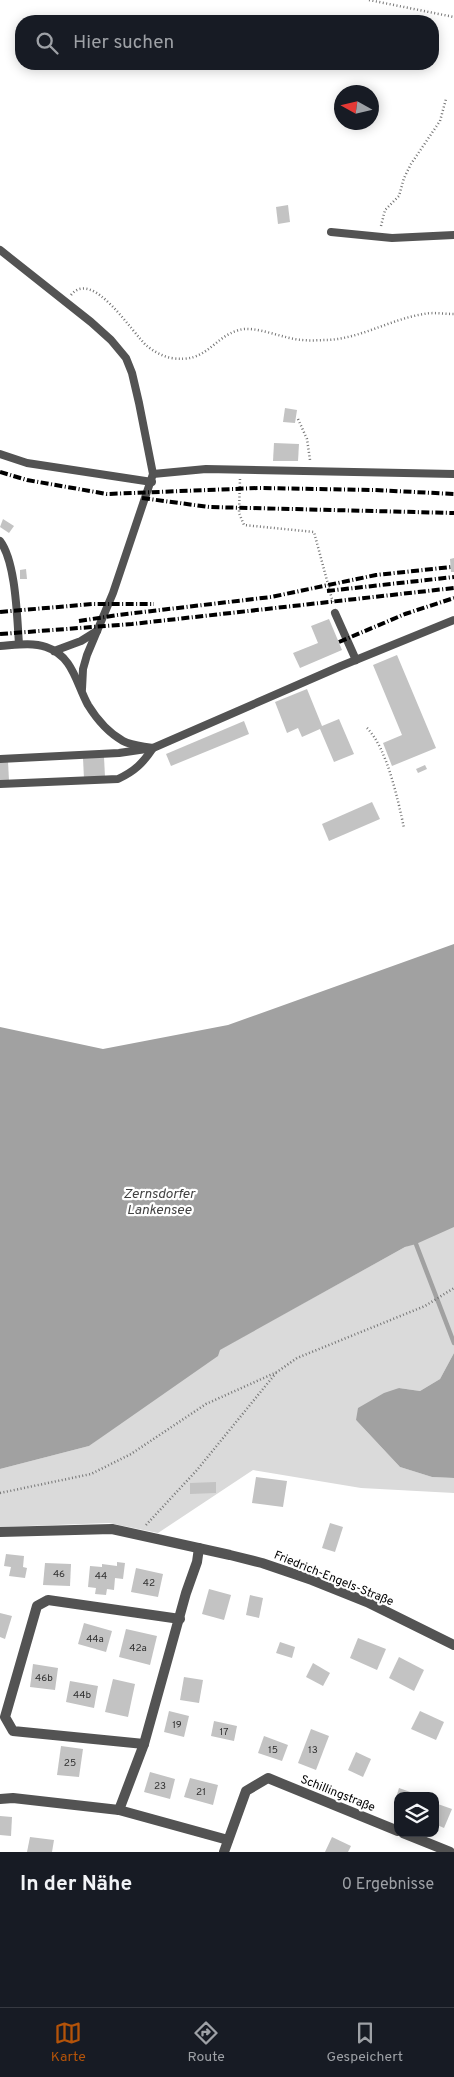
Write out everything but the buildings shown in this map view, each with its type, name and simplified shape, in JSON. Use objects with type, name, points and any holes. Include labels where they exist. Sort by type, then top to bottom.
[{"type":"street","name":"Friedrich-Engels-Straße","points":[[0,1532],[112,1529],[262,1563],[367,1602],[454,1645]]},
{"type":"street","points":[[119,1810],[144,1744],[200,1548]]},
{"type":"street","points":[[144,1744],[13,1730],[5,1718],[37,1606],[48,1600],[180,1619]]},
{"type":"street","name":"Schillingstraße","points":[[228,1840],[246,1791],[268,1778],[394,1829]]},
{"type":"street","points":[[0,1799],[12,1798],[119,1810],[228,1840],[224,1852]]},
{"type":"street","points":[[414,1837],[450,1852]]},
{"type":"lane","points":[[331,232],[392,238],[454,235]]},
{"type":"lane","points":[[0,250],[111,340],[126,358],[138,395],[152,478],[113,593],[83,669],[82,689]]},
{"type":"lane","points":[[0,454],[27,464],[152,478],[186,469],[454,474]]},
{"type":"lane","points":[[0,542],[5,549],[11,570],[19,644]]},
{"type":"lane","points":[[335,613],[356,660]]},
{"type":"lane","points":[[0,759],[119,753],[153,748],[356,660],[454,620]]},
{"type":"lane","points":[[54,651],[81,641],[97,631]]},
{"type":"lane","points":[[0,646],[19,644],[45,647],[54,651],[67,661],[88,703],[97,718],[109,731],[123,741],[153,748]]},
{"type":"lane","points":[[0,784],[118,779],[135,771],[144,762],[153,748]]},
{"type":"path","points":[[369,0],[454,17]]},
{"type":"path","points":[[380,237],[385,210],[399,196],[404,178],[411,164],[440,121],[446,99]]},
{"type":"path","points":[[66,302],[76,290],[85,287],[95,291],[107,301],[146,346],[170,358],[189,358],[209,351],[240,329],[302,340],[331,340],[363,333],[424,313],[454,314]]},
{"type":"path","points":[[298,419],[307,439],[310,471]]},
{"type":"path","points":[[241,470],[239,513],[244,526],[314,532],[335,613]]},
{"type":"path","points":[[367,728],[374,735],[389,771],[404,828]]},
{"type":"path","points":[[0,1492],[91,1474],[131,1454],[206,1404],[277,1372],[297,1358],[425,1306],[454,1288]]},
{"type":"path","points":[[138,1534],[197,1470],[277,1372]]},
{"type":"shaded area","points":[[454,1226],[454,1353],[440,1379],[420,1391],[399,1388],[356,1420],[400,1467],[432,1477],[454,1478],[454,1493],[361,1488],[253,1470],[158,1533],[109,1523],[0,1527],[0,1469],[89,1446],[219,1350],[405,1247]]},
{"type":"water","name":"Zernsdorfer Lankensee","points":[[454,944],[454,1227],[405,1247],[220,1350],[218,1356],[89,1446],[0,1469],[0,1027],[103,1049],[228,1025]]},
{"type":"water","points":[[454,1353],[454,1478],[432,1477],[400,1467],[356,1420],[358,1408],[384,1393],[399,1388],[420,1391],[440,1379]]},
{"type":"waterway","points":[[416,1244],[454,1343]]},
{"type":"railway","points":[[0,472],[27,480],[107,494],[258,488],[375,490],[454,494]]},
{"type":"railway","points":[[142,498],[209,507],[454,513]]},
{"type":"railway","points":[[79,621],[271,597],[376,575],[451,567]]},
{"type":"railway","points":[[327,591],[454,577]]},
{"type":"railway","points":[[0,634],[132,624],[454,588]]},
{"type":"railway","points":[[339,642],[405,614],[454,598]]},
{"type":"railway","points":[[0,612],[92,604],[154,604]]}]
